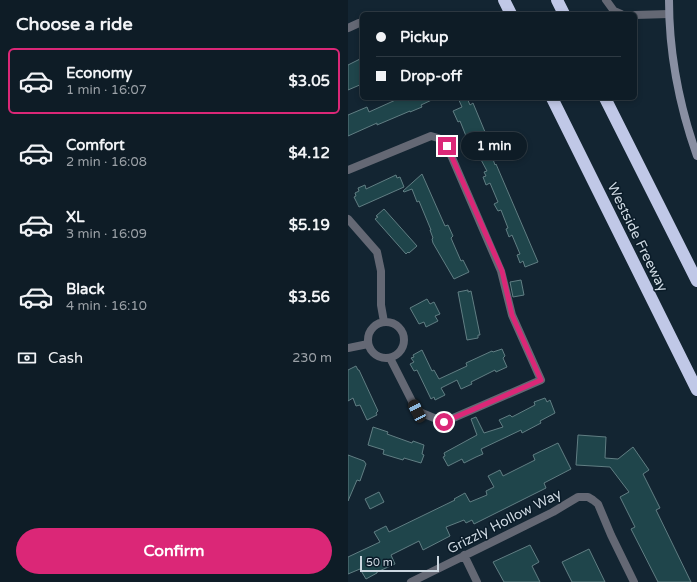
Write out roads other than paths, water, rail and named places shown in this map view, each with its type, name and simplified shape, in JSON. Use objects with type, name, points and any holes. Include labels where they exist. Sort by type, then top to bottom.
[{"type":"highway","points":[[504,0],[510,12]]},
{"type":"highway","points":[[556,0],[563,12]]},
{"type":"highway","name":"Westside Freeway","points":[[553,100],[697,390]]},
{"type":"highway","points":[[606,100],[697,282]]},
{"type":"street","points":[[606,0],[616,12]]},
{"type":"street","points":[[669,0],[671,51],[676,84],[684,118],[697,156]]},
{"type":"street","points":[[637,15],[669,14]]},
{"type":"street","points":[[348,28],[359,23]]},
{"type":"street","points":[[348,170],[431,136],[438,138],[447,146],[502,271],[512,315],[541,380],[444,422],[417,411],[390,358]]},
{"type":"street","points":[[348,219],[377,252],[381,271],[384,322]]},
{"type":"street","points":[[384,322],[390,323],[400,329],[404,340],[400,351],[390,358],[379,357],[374,354],[368,344],[369,332],[378,324],[384,322]]},
{"type":"street","points":[[348,348],[368,344]]},
{"type":"street","name":"Grizzly Hollow Way","points":[[411,582],[553,512],[578,497],[588,497],[598,504],[634,582]]},
{"type":"street","points":[[464,556],[477,582]]}]
